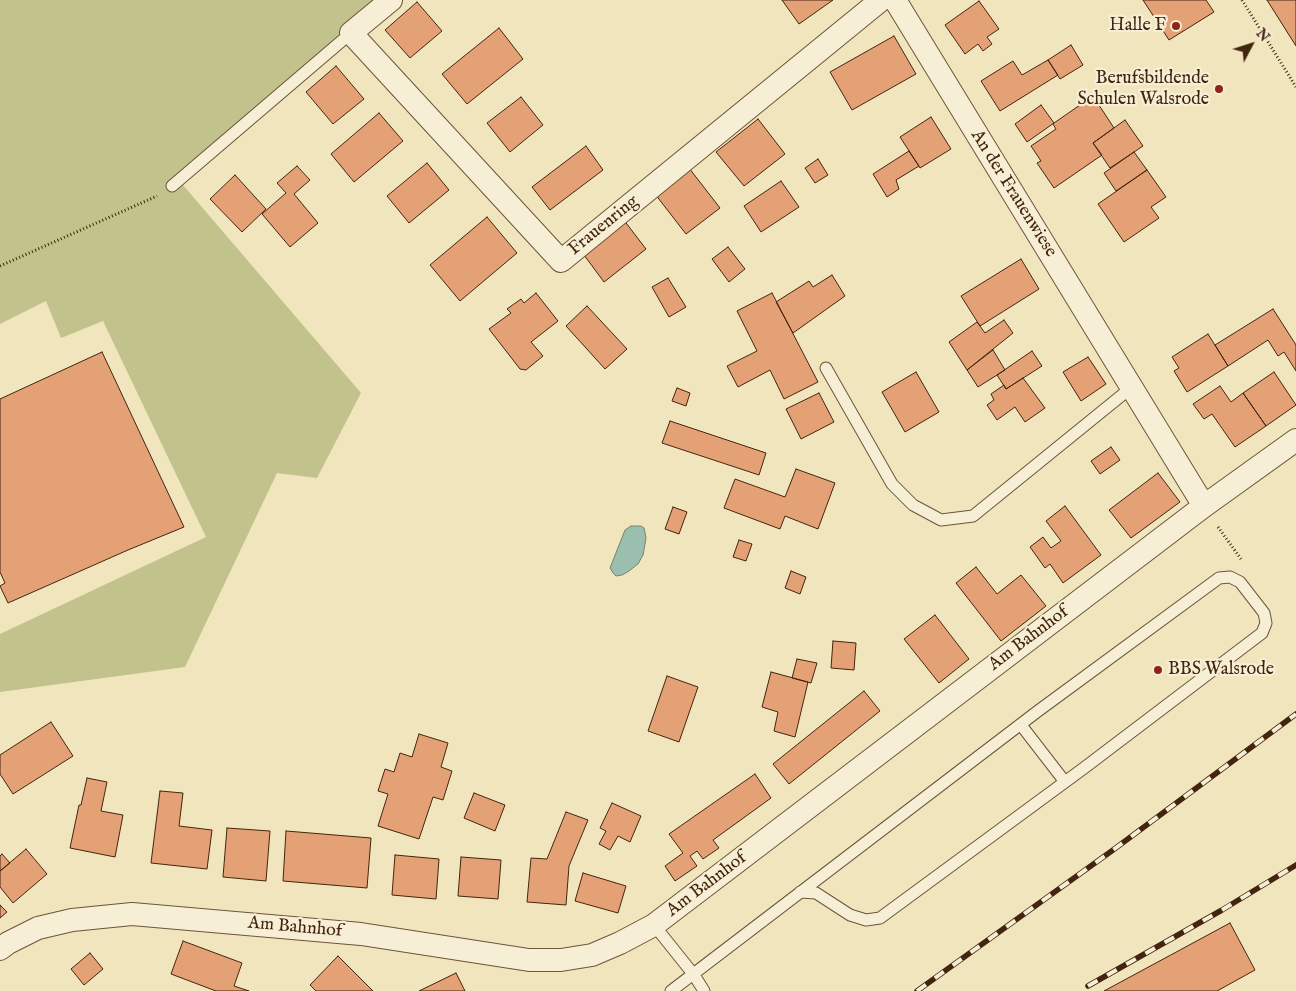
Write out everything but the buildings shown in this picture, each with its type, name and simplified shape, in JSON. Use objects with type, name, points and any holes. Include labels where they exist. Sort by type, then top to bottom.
[{"type":"street","points":[[351,33],[391,0]]},
{"type":"street","name":"Frauenring","points":[[351,33],[561,261],[881,0]]},
{"type":"street","name":"An der Frauenwiese","points":[[895,0],[1204,506]]},
{"type":"street","name":"Am Bahnhof","points":[[0,950],[8,943],[38,928],[72,920],[132,914],[361,934],[529,960],[561,960],[592,955],[654,925],[1204,506],[1296,440]]},
{"type":"lane","points":[[172,186],[351,33]]},
{"type":"lane","points":[[826,368],[892,484],[913,505],[941,520],[973,516],[1132,387]]},
{"type":"lane","points":[[671,991],[694,975],[800,892],[1021,725],[1038,710],[1218,578],[1230,577],[1240,582],[1264,613],[1266,623],[1262,633],[1065,782],[880,918],[866,920],[850,915],[816,893],[800,892]]},
{"type":"lane","points":[[1021,725],[1065,782]]},
{"type":"lane","points":[[654,925],[694,975],[704,991]]},
{"type":"path","points":[[1242,0],[1296,87]]},
{"type":"path","points":[[0,266],[162,194],[172,186]]},
{"type":"path","points":[[1204,506],[1246,566]]},
{"type":"green space","points":[[0,0],[398,0],[177,178],[361,393],[317,478],[277,473],[185,667],[0,692],[0,634],[206,537],[103,321],[61,338],[46,301],[0,324]]},
{"type":"shaded area","points":[[631,526],[641,526],[644,528],[646,538],[643,555],[638,564],[629,571],[616,576],[610,568],[625,530]]},
{"type":"railway","points":[[917,991],[1113,850],[1296,714]]},
{"type":"railway","points":[[1088,986],[1222,910],[1296,865]]},
{"type":"place","name":"Halle F","points":[[1176,26]]},
{"type":"place","name":"Berufsbildende Schulen Walsrode","points":[[1219,89]]},
{"type":"place","name":"BBS Walsrode","points":[[1158,670]]}]
